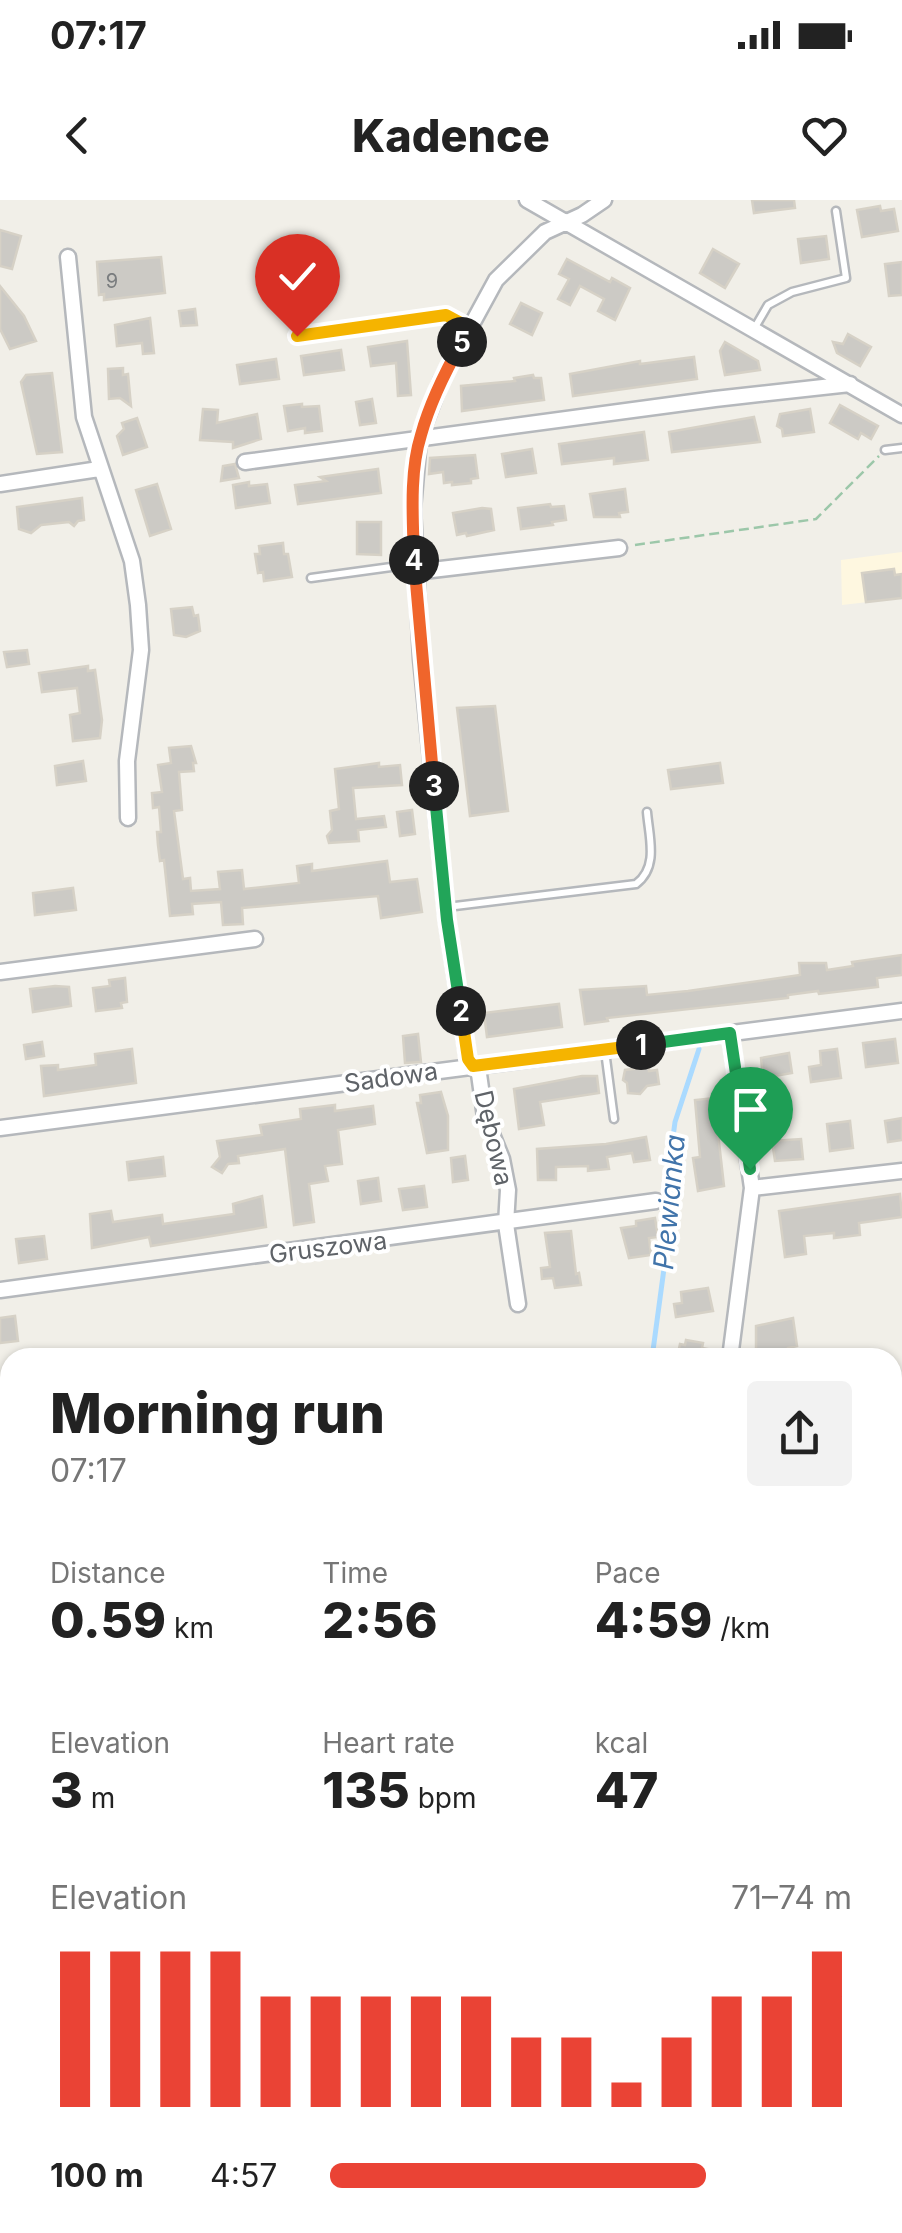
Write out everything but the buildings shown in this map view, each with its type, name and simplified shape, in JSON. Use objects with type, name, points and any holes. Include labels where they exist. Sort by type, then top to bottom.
[{"type":"street","points":[[527,200],[902,415]]},
{"type":"street","name":"Dębowa","points":[[518,1304],[506,1224],[508,1190],[502,1159],[485,1117],[479,1074],[468,1059],[446,907],[414,568],[413,509],[419,439],[441,381],[496,280],[545,232],[604,200]]},
{"type":"street","points":[[68,257],[84,417],[132,562],[138,605],[141,650],[126,761],[128,818]]},
{"type":"street","points":[[245,462],[850,384]]},
{"type":"street","points":[[0,484],[99,469]]},
{"type":"street","points":[[414,568],[618,548]]},
{"type":"street","points":[[0,972],[255,939]]},
{"type":"street","name":"Sadowa","points":[[0,1128],[902,1010]]},
{"type":"street","points":[[730,1033],[752,1188],[731,1348]]},
{"type":"street","points":[[752,1188],[902,1172]]},
{"type":"street","name":"Gruszowa","points":[[0,1290],[656,1201]]},
{"type":"lane","points":[[754,330],[768,306],[792,292],[846,278],[836,211]]},
{"type":"lane","points":[[297,336],[446,315],[470,328]]},
{"type":"lane","points":[[885,450],[902,448]]},
{"type":"lane","points":[[311,578],[414,568]]},
{"type":"lane","points":[[446,907],[636,884],[651,865],[647,812]]},
{"type":"lane","points":[[605,1050],[614,1119]]},
{"type":"path","points":[[618,548],[816,519],[885,450]]},
{"type":"shaded area","points":[[902,552],[902,598],[842,605],[841,560]]},
{"type":"waterway","name":"Plewianka","points":[[653,1348],[672,1209],[675,1122],[699,1049]]},
{"type":"route","points":[[297,336],[446,315],[470,328],[441,381],[419,439],[413,509],[421,659],[447,920],[468,1059],[473,1066],[730,1033],[750,1169]]}]
